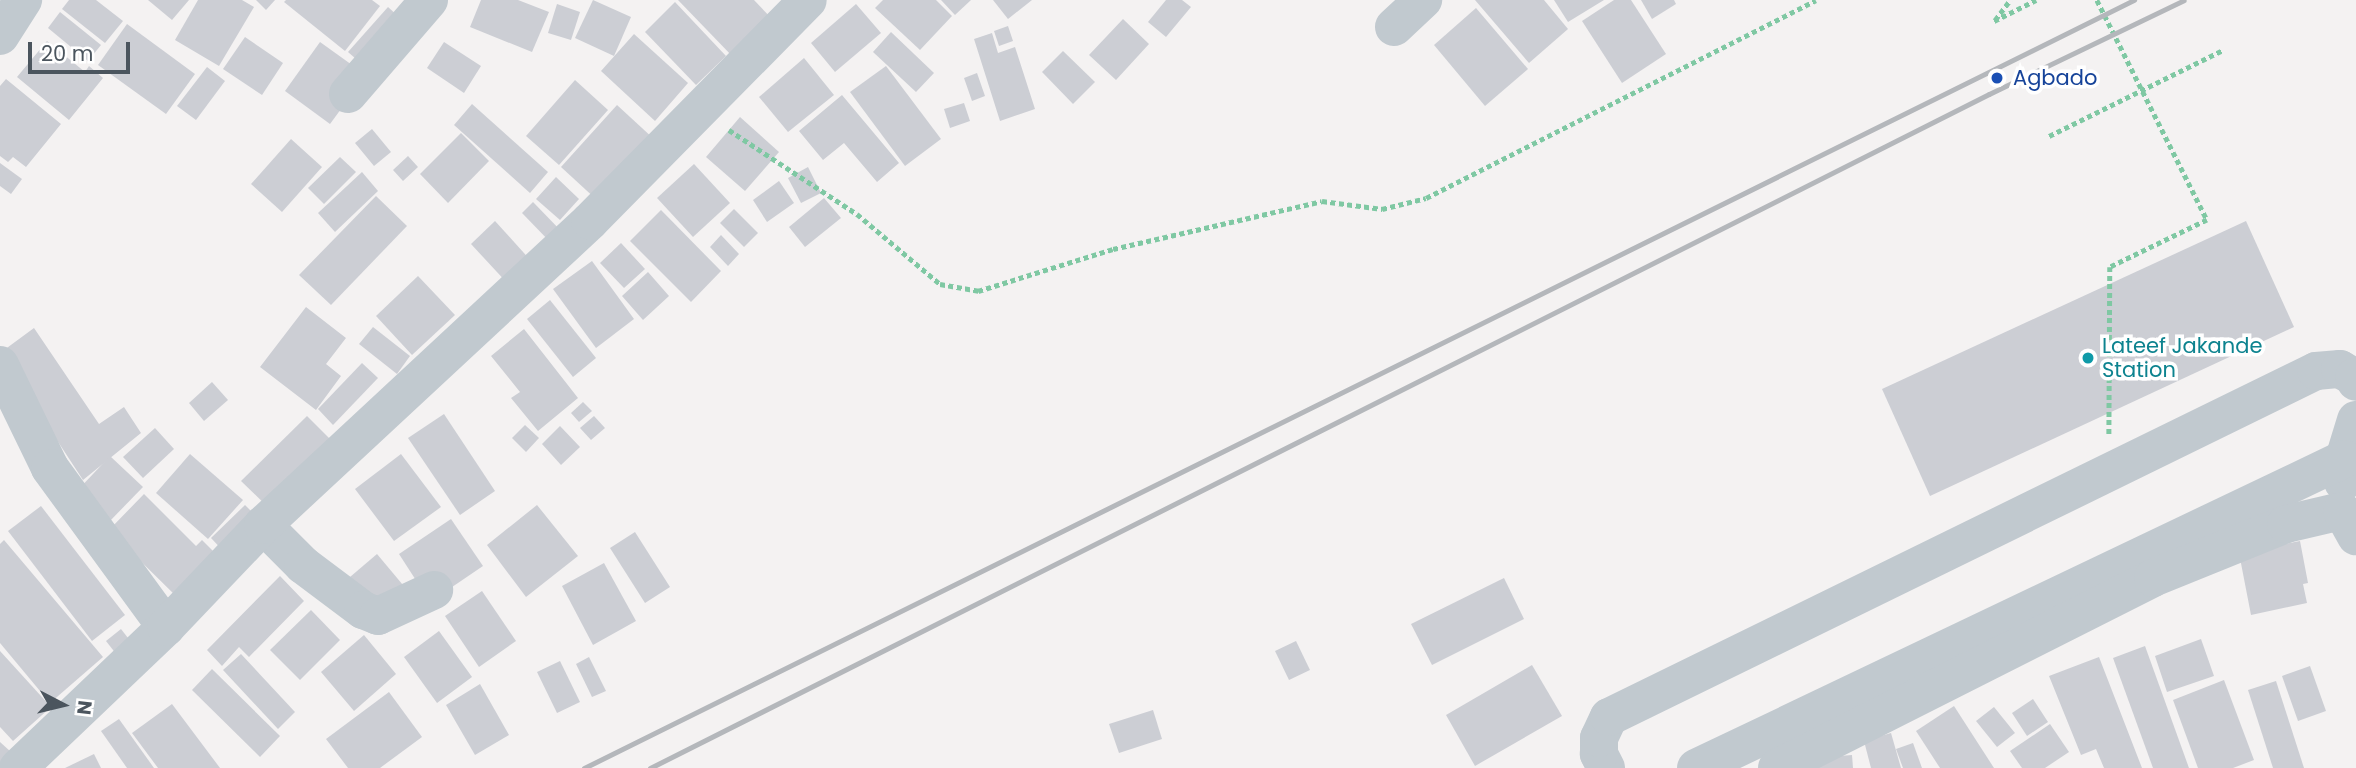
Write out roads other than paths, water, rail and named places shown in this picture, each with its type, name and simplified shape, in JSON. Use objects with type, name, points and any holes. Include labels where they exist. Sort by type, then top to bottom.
[{"type":"street","points":[[0,36],[23,0]]},
{"type":"street","points":[[348,93],[429,0]]},
{"type":"street","points":[[18,768],[166,627],[263,525],[590,221],[808,0]]},
{"type":"street","points":[[1394,27],[1423,0]]},
{"type":"street","points":[[0,365],[50,468],[166,627]]},
{"type":"street","points":[[1606,768],[1599,754],[1599,738],[1609,717],[2316,371],[2340,369],[2354,377],[2356,382]]},
{"type":"street","points":[[1777,768],[2153,578],[2286,524],[2349,524],[2344,458],[2356,420]]},
{"type":"street","points":[[1696,768],[2344,458]]},
{"type":"street","points":[[263,525],[303,565],[363,610],[378,615],[434,590]]},
{"type":"railway","points":[[584,768],[2134,0]]},
{"type":"railway","points":[[650,768],[1989,94],[2184,0]]},
{"type":"place","name":"Agbado","points":[[1997,78]]},
{"type":"place","name":"Lateef Jakande Station","points":[[2088,358]]}]
